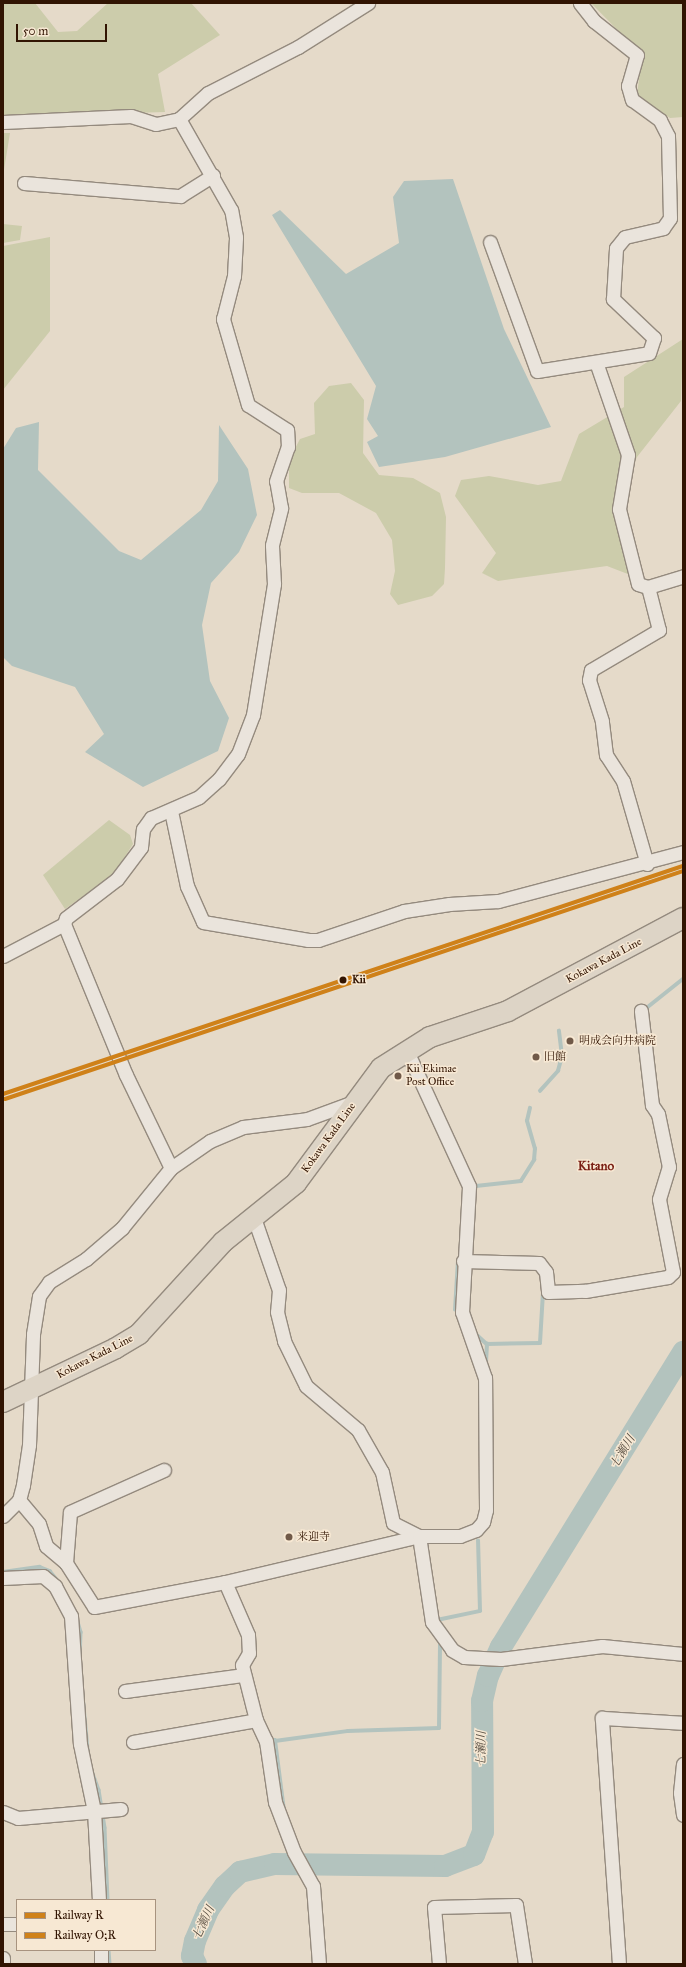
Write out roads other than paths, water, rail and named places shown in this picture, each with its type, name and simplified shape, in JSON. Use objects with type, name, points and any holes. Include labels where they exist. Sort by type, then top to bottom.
[{"type":"main road","name":"Kokawa Kada Line","points":[[3,1402],[139,1334],[193,1271],[296,1183],[381,1068],[430,1037],[508,1011],[683,918]]},
{"type":"street","points":[[3,122],[131,116],[156,124],[179,119],[208,93],[298,46],[368,3]]},
{"type":"street","points":[[490,242],[537,371],[649,353],[654,338],[613,299],[616,248],[625,237],[663,228],[670,218],[668,136],[660,120],[632,100],[629,79],[637,55],[594,21],[580,3]]},
{"type":"street","points":[[171,1168],[126,1075],[64,924],[66,918],[117,879],[141,847],[143,829],[151,818],[171,811],[199,797],[219,779],[238,754],[253,715],[274,584],[272,545],[281,508],[276,481],[288,447],[288,430],[248,405],[230,355],[223,319],[234,276],[236,237],[231,210],[213,175],[179,119]]},
{"type":"street","points":[[24,183],[180,196],[213,175]]},
{"type":"street","points":[[596,362],[628,455],[620,509],[638,584],[648,587],[683,576]]},
{"type":"street","points":[[647,864],[623,781],[606,755],[602,721],[589,680],[591,670],[659,630],[648,587]]},
{"type":"street","points":[[171,811],[187,886],[203,922],[308,940],[318,940],[404,911],[448,904],[493,902],[573,879],[647,864],[683,852]]},
{"type":"street","points":[[3,956],[64,924]]},
{"type":"street","points":[[463,1261],[538,1263],[546,1272],[548,1292],[585,1291],[668,1276],[673,1272],[659,1199],[669,1167],[658,1114],[652,1105],[641,1011]]},
{"type":"street","points":[[19,1500],[39,1524],[46,1546],[66,1563],[94,1607],[225,1582],[419,1536],[460,1536],[476,1530],[486,1510],[486,1395],[485,1378],[462,1312],[463,1261],[468,1233],[466,1174],[407,1051]]},
{"type":"street","points":[[3,1516],[19,1500],[29,1445],[39,1296],[49,1282],[86,1259],[122,1228],[171,1168],[210,1141],[244,1127],[307,1118],[356,1101]]},
{"type":"street","points":[[254,1218],[279,1290],[277,1312],[284,1341],[306,1386],[358,1430],[382,1472],[393,1523],[419,1536]]},
{"type":"street","points":[[66,1563],[70,1512],[164,1470]]},
{"type":"street","points":[[419,1536],[432,1622],[452,1650],[464,1657],[500,1659],[602,1646],[683,1654]]},
{"type":"street","points":[[3,1578],[43,1576],[55,1586],[71,1616],[80,1744],[97,1811],[99,1899]]},
{"type":"street","points":[[225,1582],[248,1635],[249,1653],[242,1665],[256,1720],[266,1741],[275,1802],[294,1852],[313,1886],[319,1964]]},
{"type":"street","points":[[125,1691],[244,1674]]},
{"type":"street","points":[[619,1964],[602,1718],[683,1723]]},
{"type":"street","points":[[132,1742],[256,1720]]},
{"type":"street","points":[[683,1764],[680,1793],[683,1815]]},
{"type":"street","points":[[3,1812],[18,1818],[121,1809]]},
{"type":"street","points":[[438,1964],[434,1907],[516,1905],[525,1964]]},
{"type":"street","points":[[3,1924],[16,1924]]},
{"type":"street","points":[[101,1951],[101,1964]]},
{"type":"street","points":[[3,1958],[3,1964]]},
{"type":"waterway","points":[[644,1010],[683,979]]},
{"type":"waterway","points":[[540,1091],[558,1071],[562,1056],[559,1031]]},
{"type":"waterway","points":[[476,1186],[521,1181],[534,1160],[535,1149],[527,1121],[530,1108]]},
{"type":"waterway","points":[[455,1310],[458,1261]]},
{"type":"waterway","points":[[486,1363],[487,1344],[540,1343],[543,1292]]},
{"type":"waterway","points":[[474,1332],[487,1344]]},
{"type":"waterway","name":"七瀬川","points":[[196,1964],[192,1956],[195,1941],[208,1910],[225,1886],[240,1872],[275,1864],[445,1866],[474,1855],[483,1832],[482,1701],[488,1676],[501,1647],[683,1352]]},
{"type":"waterway","points":[[437,1620],[480,1611],[478,1541]]},
{"type":"waterway","points":[[3,1572],[40,1567],[50,1571],[58,1581]]},
{"type":"waterway","points":[[76,1615],[81,1632],[80,1656]]},
{"type":"waterway","points":[[284,1811],[275,1741],[348,1731],[439,1728],[440,1640]]},
{"type":"waterway","points":[[81,1674],[89,1761]]},
{"type":"waterway","points":[[92,1771],[99,1790],[105,1828],[108,1899]]},
{"type":"waterway","points":[[109,1951],[110,1964]]},
{"type":"rail line","name":"R","points":[[3,1094],[683,866]]},
{"type":"rail line","name":"O;R","points":[[5,1099],[683,871]]},
{"type":"place","name":"Kii","points":[[343,980]]},
{"type":"place","name":"明成会向井病院","points":[[570,1041]]},
{"type":"place","name":"旧館","points":[[536,1057]]},
{"type":"place","name":"Kii Ekimae Post Office","points":[[398,1076]]},
{"type":"place","name":"来迎寺","points":[[289,1537]]},
{"type":"district","name":"Kitano","points":[[596,1166]]}]
